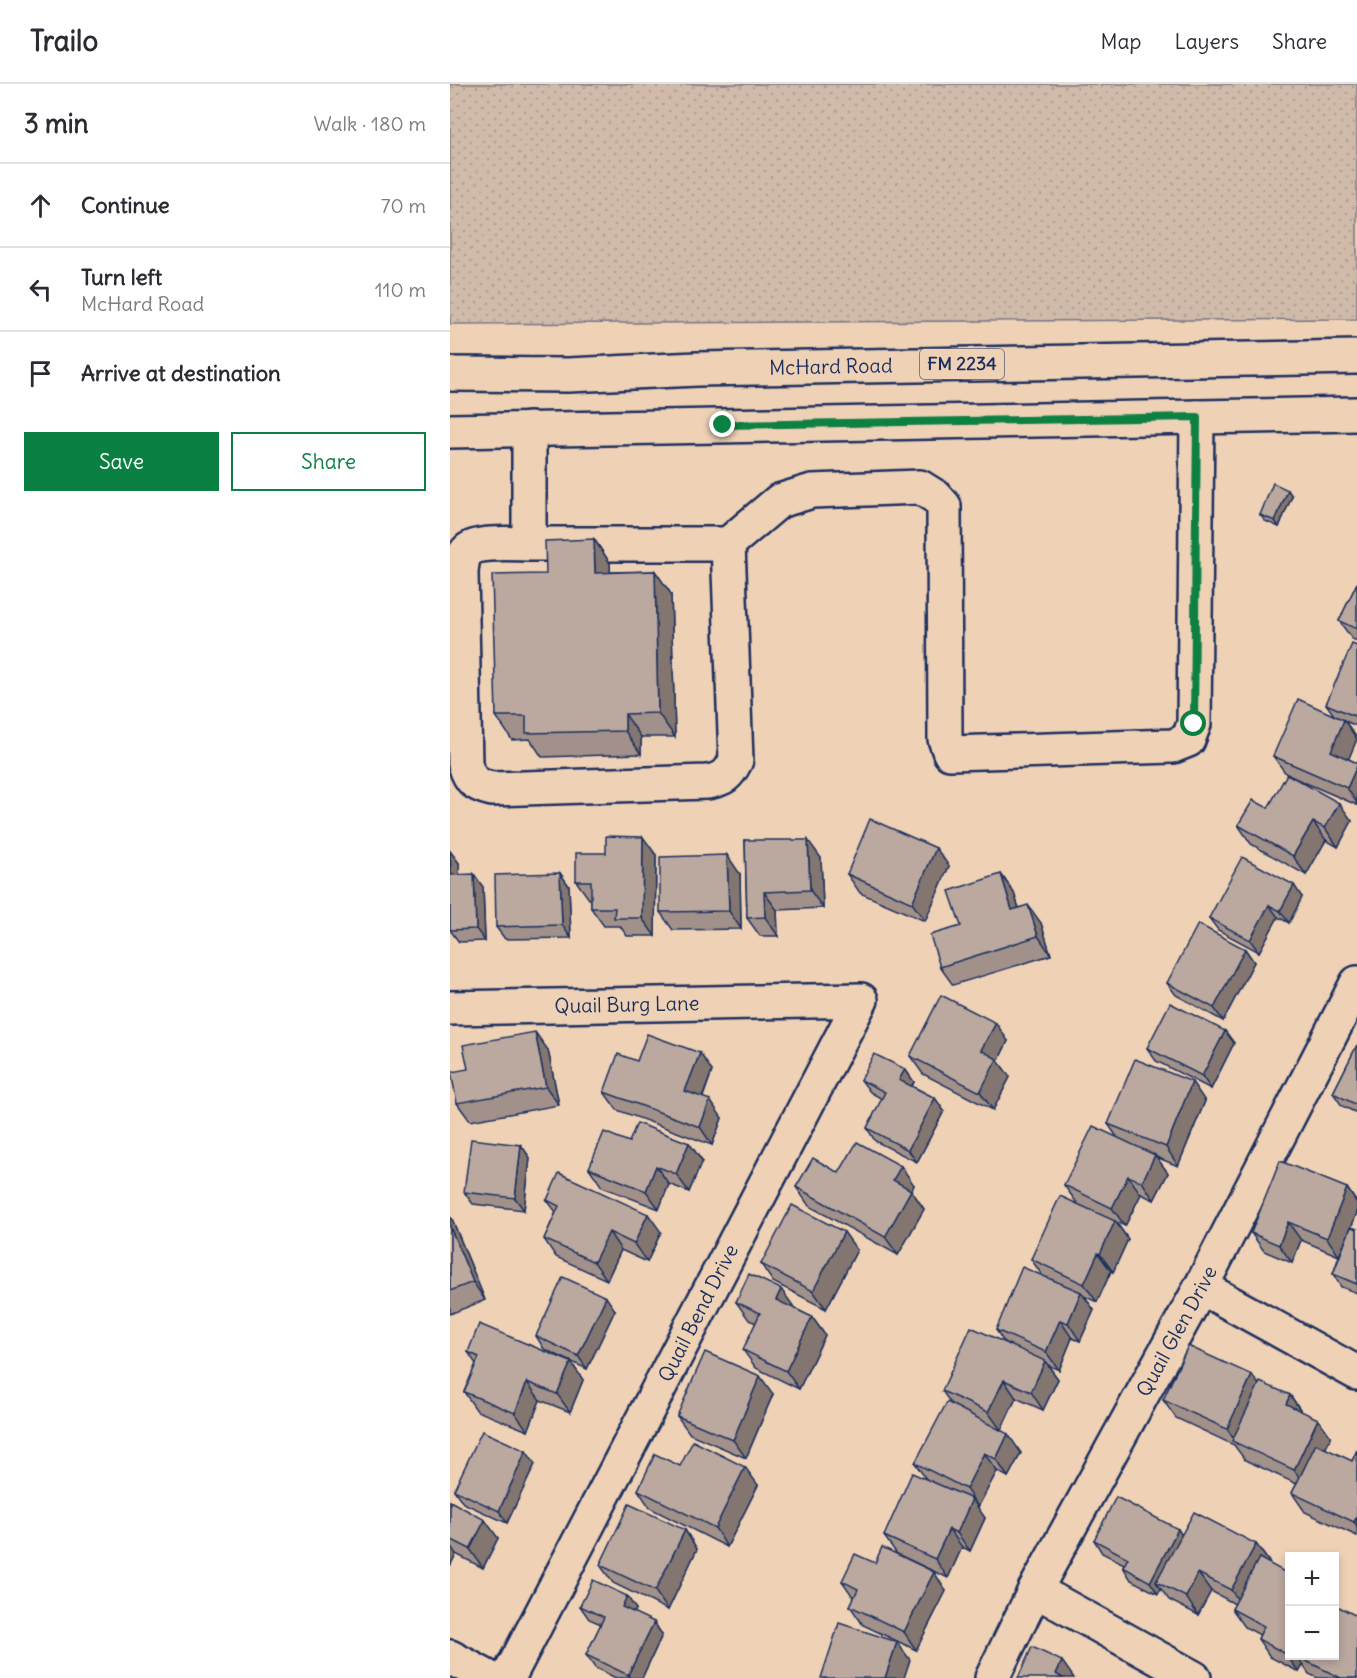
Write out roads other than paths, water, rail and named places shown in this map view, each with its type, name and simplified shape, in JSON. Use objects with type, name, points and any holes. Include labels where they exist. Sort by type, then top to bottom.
[{"type":"street","name":"McHard Road","points":[[450,374],[568,375],[709,368],[1357,357]]},
{"type":"street","points":[[450,431],[1357,414]]},
{"type":"street","points":[[728,544],[736,760],[730,773],[719,780],[707,782],[492,789],[478,786],[468,775],[465,764],[461,572],[462,559],[468,550],[478,545],[728,544],[779,501],[812,491],[920,487],[936,497],[944,506],[945,739],[950,753],[1173,746],[1188,740],[1194,724],[1197,417]]},
{"type":"street","points":[[529,429],[529,544]]},
{"type":"street","name":"Quail Glen Drive","points":[[992,1678],[1035,1590],[1201,1287],[1357,983]]},
{"type":"street","name":"Quail Bend Drive","points":[[508,1678],[861,1000],[803,1001]]},
{"type":"street","name":"Quail Burg Lane","points":[[450,1008],[803,1001]]},
{"type":"street","points":[[1201,1287],[1357,1373]]},
{"type":"street","points":[[1035,1590],[1194,1678]]},
{"type":"street","points":[[450,1656],[489,1678]]}]
